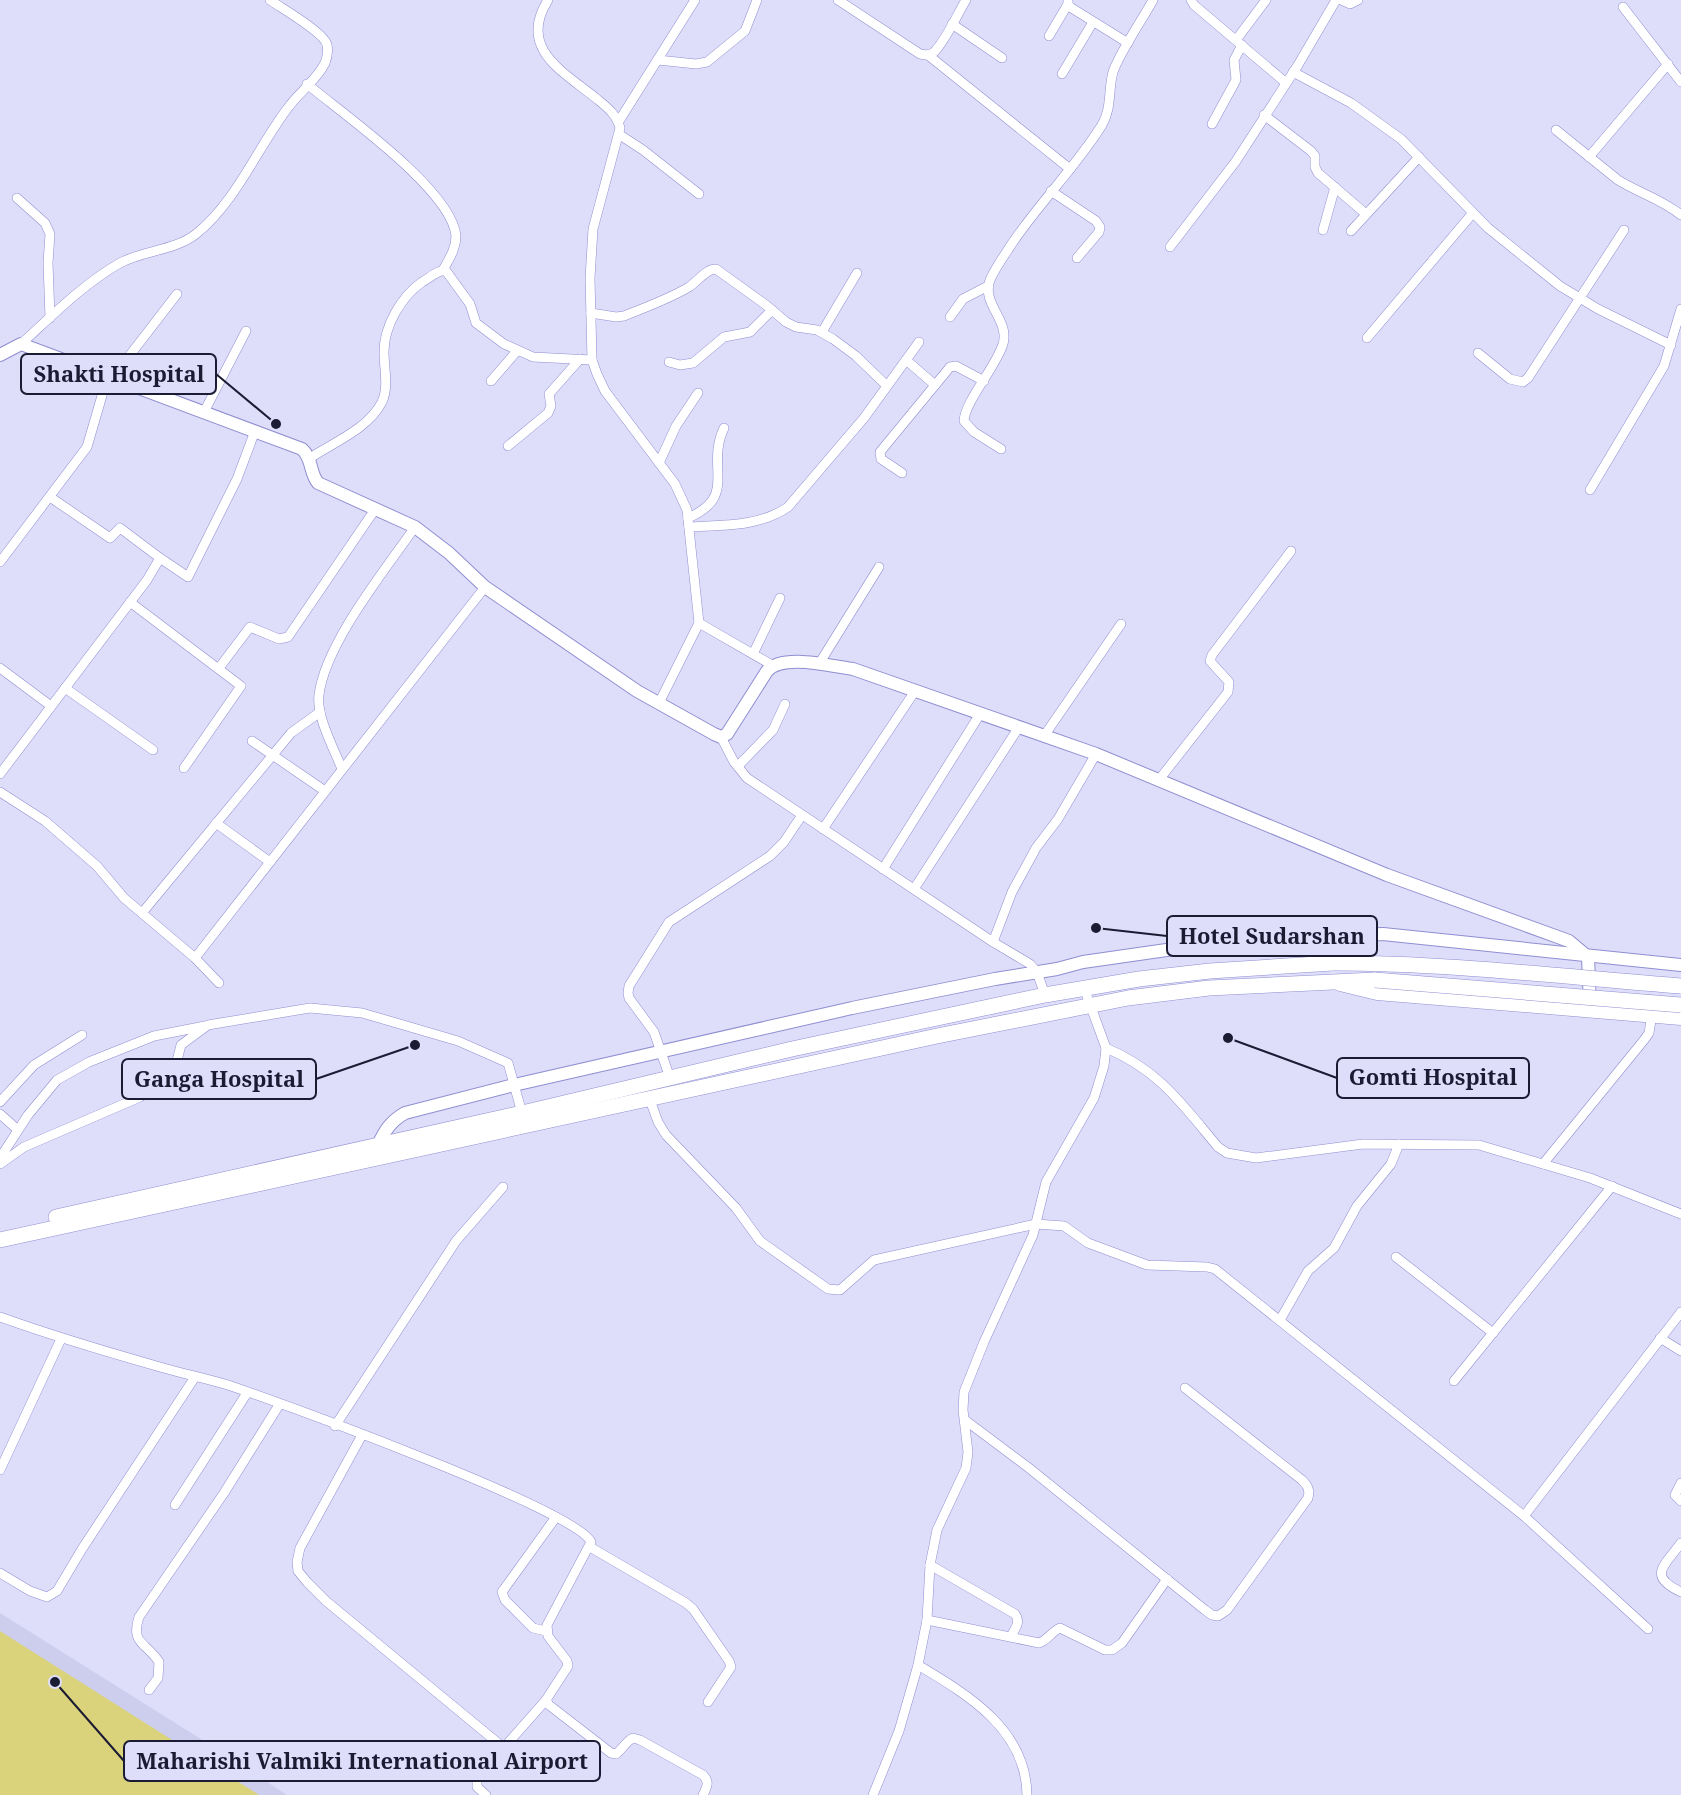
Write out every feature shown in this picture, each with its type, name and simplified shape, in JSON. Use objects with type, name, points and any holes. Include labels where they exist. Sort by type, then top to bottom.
[{"type":"highway","points":[[0,1230],[522,1113],[792,1049],[1084,988],[1210,971],[1333,963],[1374,963],[1681,986]]},
{"type":"highway","points":[[0,1240],[937,1036],[1128,998],[1209,988],[1375,980],[1681,1005]]},
{"type":"main road","points":[[1328,981],[1377,993],[1681,1018]]},
{"type":"street","points":[[0,355],[21,344],[89,285],[121,262],[184,241],[209,224],[225,204],[281,116],[324,64],[327,45],[320,36],[283,4],[270,0]]},
{"type":"street","points":[[548,0],[538,21],[536,32],[542,51],[609,109],[619,121],[620,135],[593,229],[592,360],[605,391],[681,493],[689,523],[699,623],[659,703]]},
{"type":"street","points":[[619,121],[695,0]]},
{"type":"street","points":[[658,60],[696,64],[707,62],[745,31],[757,0]]},
{"type":"street","points":[[838,0],[920,54],[928,55],[1070,170]]},
{"type":"street","points":[[928,55],[933,52],[966,0]]},
{"type":"street","points":[[1000,449],[974,432],[964,421],[1005,338],[1002,322],[990,302],[988,286],[996,268],[1024,226],[1084,152],[1106,118],[1110,108],[1110,86],[1114,70],[1153,0]]},
{"type":"street","points":[[1190,0],[1286,82]]},
{"type":"street","points":[[1212,124],[1236,80],[1234,60],[1239,43],[1266,0]]},
{"type":"street","points":[[1170,247],[1236,160],[1336,0]]},
{"type":"street","points":[[1341,0],[1350,4],[1358,0]]},
{"type":"street","points":[[1048,36],[1068,2],[1093,22],[1128,43]]},
{"type":"street","points":[[1623,7],[1681,82]]},
{"type":"street","points":[[1062,75],[1093,22]]},
{"type":"street","points":[[952,24],[1002,58]]},
{"type":"street","points":[[1589,157],[1668,64]]},
{"type":"street","points":[[1293,72],[1337,95],[1401,139],[1472,214],[1560,286],[1580,299],[1671,345]]},
{"type":"street","points":[[308,84],[417,176],[448,213],[453,225],[455,246],[443,270],[418,285],[394,315],[385,344],[384,396],[375,413],[367,422],[310,458]]},
{"type":"street","points":[[1264,115],[1311,151],[1315,156],[1316,170],[1366,214]]},
{"type":"street","points":[[1556,130],[1629,187],[1663,202],[1681,215]]},
{"type":"street","points":[[620,135],[699,194]]},
{"type":"street","points":[[1351,231],[1419,157]]},
{"type":"street","points":[[1323,230],[1335,187]]},
{"type":"street","points":[[1051,191],[1095,221],[1100,227],[1099,232],[1077,258]]},
{"type":"street","points":[[16,198],[45,223],[50,234],[48,262],[50,318]]},
{"type":"street","points":[[1367,338],[1472,214]]},
{"type":"street","points":[[1478,353],[1510,379],[1523,382],[1528,378],[1624,230]]},
{"type":"street","points":[[591,313],[624,316],[675,295],[691,286],[712,269],[720,272],[786,322],[796,327],[812,328],[822,332],[856,356],[887,387]]},
{"type":"street","points":[[443,270],[470,304],[476,323],[504,344],[533,357],[592,360]]},
{"type":"street","points":[[822,332],[857,273]]},
{"type":"street","points":[[950,317],[963,299],[988,286]]},
{"type":"street","points":[[0,562],[87,447],[111,376],[177,294]]},
{"type":"street","points":[[1590,490],[1664,366],[1681,309]]},
{"type":"street","points":[[669,362],[680,365],[693,363],[724,337],[750,332],[772,310]]},
{"type":"street","points":[[204,412],[246,331]]},
{"type":"street","points":[[689,523],[760,520],[776,515],[788,507],[858,425],[919,342]]},
{"type":"street","points":[[21,344],[302,449],[310,458],[314,477],[318,483],[415,526],[449,553],[485,587],[637,691],[714,735],[721,737],[727,734],[772,665],[783,661],[853,669],[1096,754],[1387,875],[1569,941],[1588,957],[1590,1010]]},
{"type":"street","points":[[491,381],[517,351]]},
{"type":"street","points":[[508,446],[548,413],[551,406],[549,394],[580,359]]},
{"type":"street","points":[[906,360],[935,385]]},
{"type":"street","points":[[902,473],[881,459],[880,452],[935,385],[952,366],[984,381]]},
{"type":"street","points":[[659,463],[676,426],[698,393]]},
{"type":"street","points":[[689,523],[707,507],[717,492],[717,446],[724,428]]},
{"type":"street","points":[[50,497],[110,538],[120,528],[188,577],[237,479],[255,431]]},
{"type":"street","points":[[219,668],[250,627],[279,639],[288,637],[376,508]]},
{"type":"street","points":[[342,769],[320,712],[319,695],[327,667],[339,639],[415,526]]},
{"type":"street","points":[[1158,781],[1228,692],[1228,682],[1212,666],[1210,661],[1212,655],[1291,551]]},
{"type":"street","points":[[0,774],[130,603],[160,558]]},
{"type":"street","points":[[819,664],[879,567]]},
{"type":"street","points":[[195,958],[485,587]]},
{"type":"street","points":[[753,654],[780,597]]},
{"type":"street","points":[[130,603],[219,668],[241,687],[184,768]]},
{"type":"street","points":[[699,623],[772,665]]},
{"type":"street","points":[[1044,736],[1121,624]]},
{"type":"street","points":[[0,668],[51,706]]},
{"type":"street","points":[[65,688],[153,750]]},
{"type":"street","points":[[823,829],[915,691]]},
{"type":"street","points":[[738,766],[773,730],[785,704]]},
{"type":"street","points":[[142,913],[272,754],[291,733],[320,712]]},
{"type":"street","points":[[883,869],[980,714]]},
{"type":"street","points":[[914,889],[1019,727]]},
{"type":"street","points":[[721,737],[747,778],[993,942],[1023,959],[1037,972],[1045,995]]},
{"type":"street","points":[[252,741],[325,791]]},
{"type":"street","points":[[993,942],[1012,892],[1036,848],[1058,819],[1096,754]]},
{"type":"street","points":[[0,792],[45,821],[98,866],[124,898],[195,958],[219,982]]},
{"type":"street","points":[[670,1078],[650,1026],[629,998],[629,986],[669,922],[770,856],[784,842],[802,815]]},
{"type":"street","points":[[216,823],[270,862]]},
{"type":"street","points":[[378,1145],[385,1129],[394,1119],[405,1113],[514,1085],[852,1008],[995,979],[1083,962],[1236,940],[1383,934],[1681,965]]},
{"type":"street","points":[[873,1795],[899,1731],[918,1665],[927,1620],[930,1565],[937,1530],[966,1468],[968,1452],[964,1392],[984,1342],[1030,1243],[1046,1182],[1094,1098],[1104,1066],[1106,1048],[1084,988]]},
{"type":"street","points":[[0,1158],[18,1130],[57,1080],[89,1062],[154,1036],[310,1008],[362,1013],[458,1041],[508,1063],[522,1113]]},
{"type":"street","points":[[1543,1164],[1644,1040],[1649,1033],[1652,1014]]},
{"type":"street","points":[[0,1164],[24,1147],[140,1097],[173,1076],[182,1045],[208,1025]]},
{"type":"street","points":[[0,1102],[34,1065],[82,1035]]},
{"type":"street","points":[[1106,1048],[1130,1058],[1172,1091],[1218,1147],[1227,1152],[1256,1158],[1363,1144],[1469,1144],[1543,1164],[1611,1186],[1681,1214]]},
{"type":"street","points":[[650,1100],[658,1122],[666,1135],[736,1208],[760,1241],[828,1289],[840,1290],[874,1260],[1036,1224],[1064,1226],[1088,1243],[1147,1265],[1215,1269],[1524,1516],[1648,1629]]},
{"type":"street","points":[[0,1114],[18,1130]]},
{"type":"street","points":[[1280,1320],[1308,1271],[1334,1248],[1357,1206],[1390,1164],[1399,1144]]},
{"type":"street","points":[[1454,1381],[1611,1186]]},
{"type":"street","points":[[335,1426],[456,1241],[503,1187]]},
{"type":"street","points":[[1396,1257],[1493,1333]]},
{"type":"street","points":[[1524,1516],[1681,1312]]},
{"type":"street","points":[[0,1317],[61,1339],[247,1393],[462,1473],[571,1524],[589,1538],[590,1547],[547,1625],[546,1631]]},
{"type":"street","points":[[1660,1338],[1681,1351]]},
{"type":"street","points":[[0,1470],[61,1339]]},
{"type":"street","points":[[0,1573],[40,1595],[47,1597],[57,1591],[195,1377]]},
{"type":"street","points":[[965,1420],[1029,1468],[1212,1615],[1218,1616],[1223,1614],[1308,1498],[1310,1491],[1302,1480],[1185,1388]]},
{"type":"street","points":[[175,1505],[247,1393]]},
{"type":"street","points":[[149,1690],[158,1678],[159,1662],[136,1637],[135,1628],[139,1617],[225,1493],[279,1405]]},
{"type":"street","points":[[362,1436],[300,1548],[298,1571],[326,1601],[504,1748]]},
{"type":"street","points":[[1681,1483],[1676,1495],[1681,1501]]},
{"type":"street","points":[[486,1795],[477,1788],[477,1778],[546,1700],[568,1666],[567,1661],[546,1631],[533,1628],[505,1600],[501,1592],[556,1517]]},
{"type":"street","points":[[1681,1544],[1660,1575],[1661,1580],[1667,1585],[1681,1592]]},
{"type":"street","points":[[590,1547],[693,1609],[729,1661],[730,1667],[708,1702]]},
{"type":"street","points":[[930,1565],[1015,1614],[1018,1618],[1017,1624],[1011,1636]]},
{"type":"street","points":[[927,1620],[1039,1643],[1045,1641],[1054,1630],[1060,1628],[1105,1650],[1112,1650],[1122,1643],[1167,1579]]},
{"type":"street","points":[[918,1665],[972,1699],[1012,1740],[1018,1753],[1027,1795]]},
{"type":"street","points":[[546,1700],[549,1705],[611,1753],[616,1754],[627,1741],[633,1738],[703,1775],[708,1780],[703,1795]]},
{"type":"shaded area","points":[[0,1613],[220,1751],[287,1795],[0,1795]]},
{"type":"shaded area","points":[[0,1631],[259,1795],[0,1795]]},
{"type":"place","name":"Shakti Hospital","points":[[276,424]]},
{"type":"place","name":"Hotel Sudarshan","points":[[1096,928]]},
{"type":"place","name":"Gomti Hospital","points":[[1228,1038]]},
{"type":"place","name":"Ganga Hospital","points":[[415,1045]]},
{"type":"place","name":"Maharishi Valmiki International Airport","points":[[55,1682]]}]
